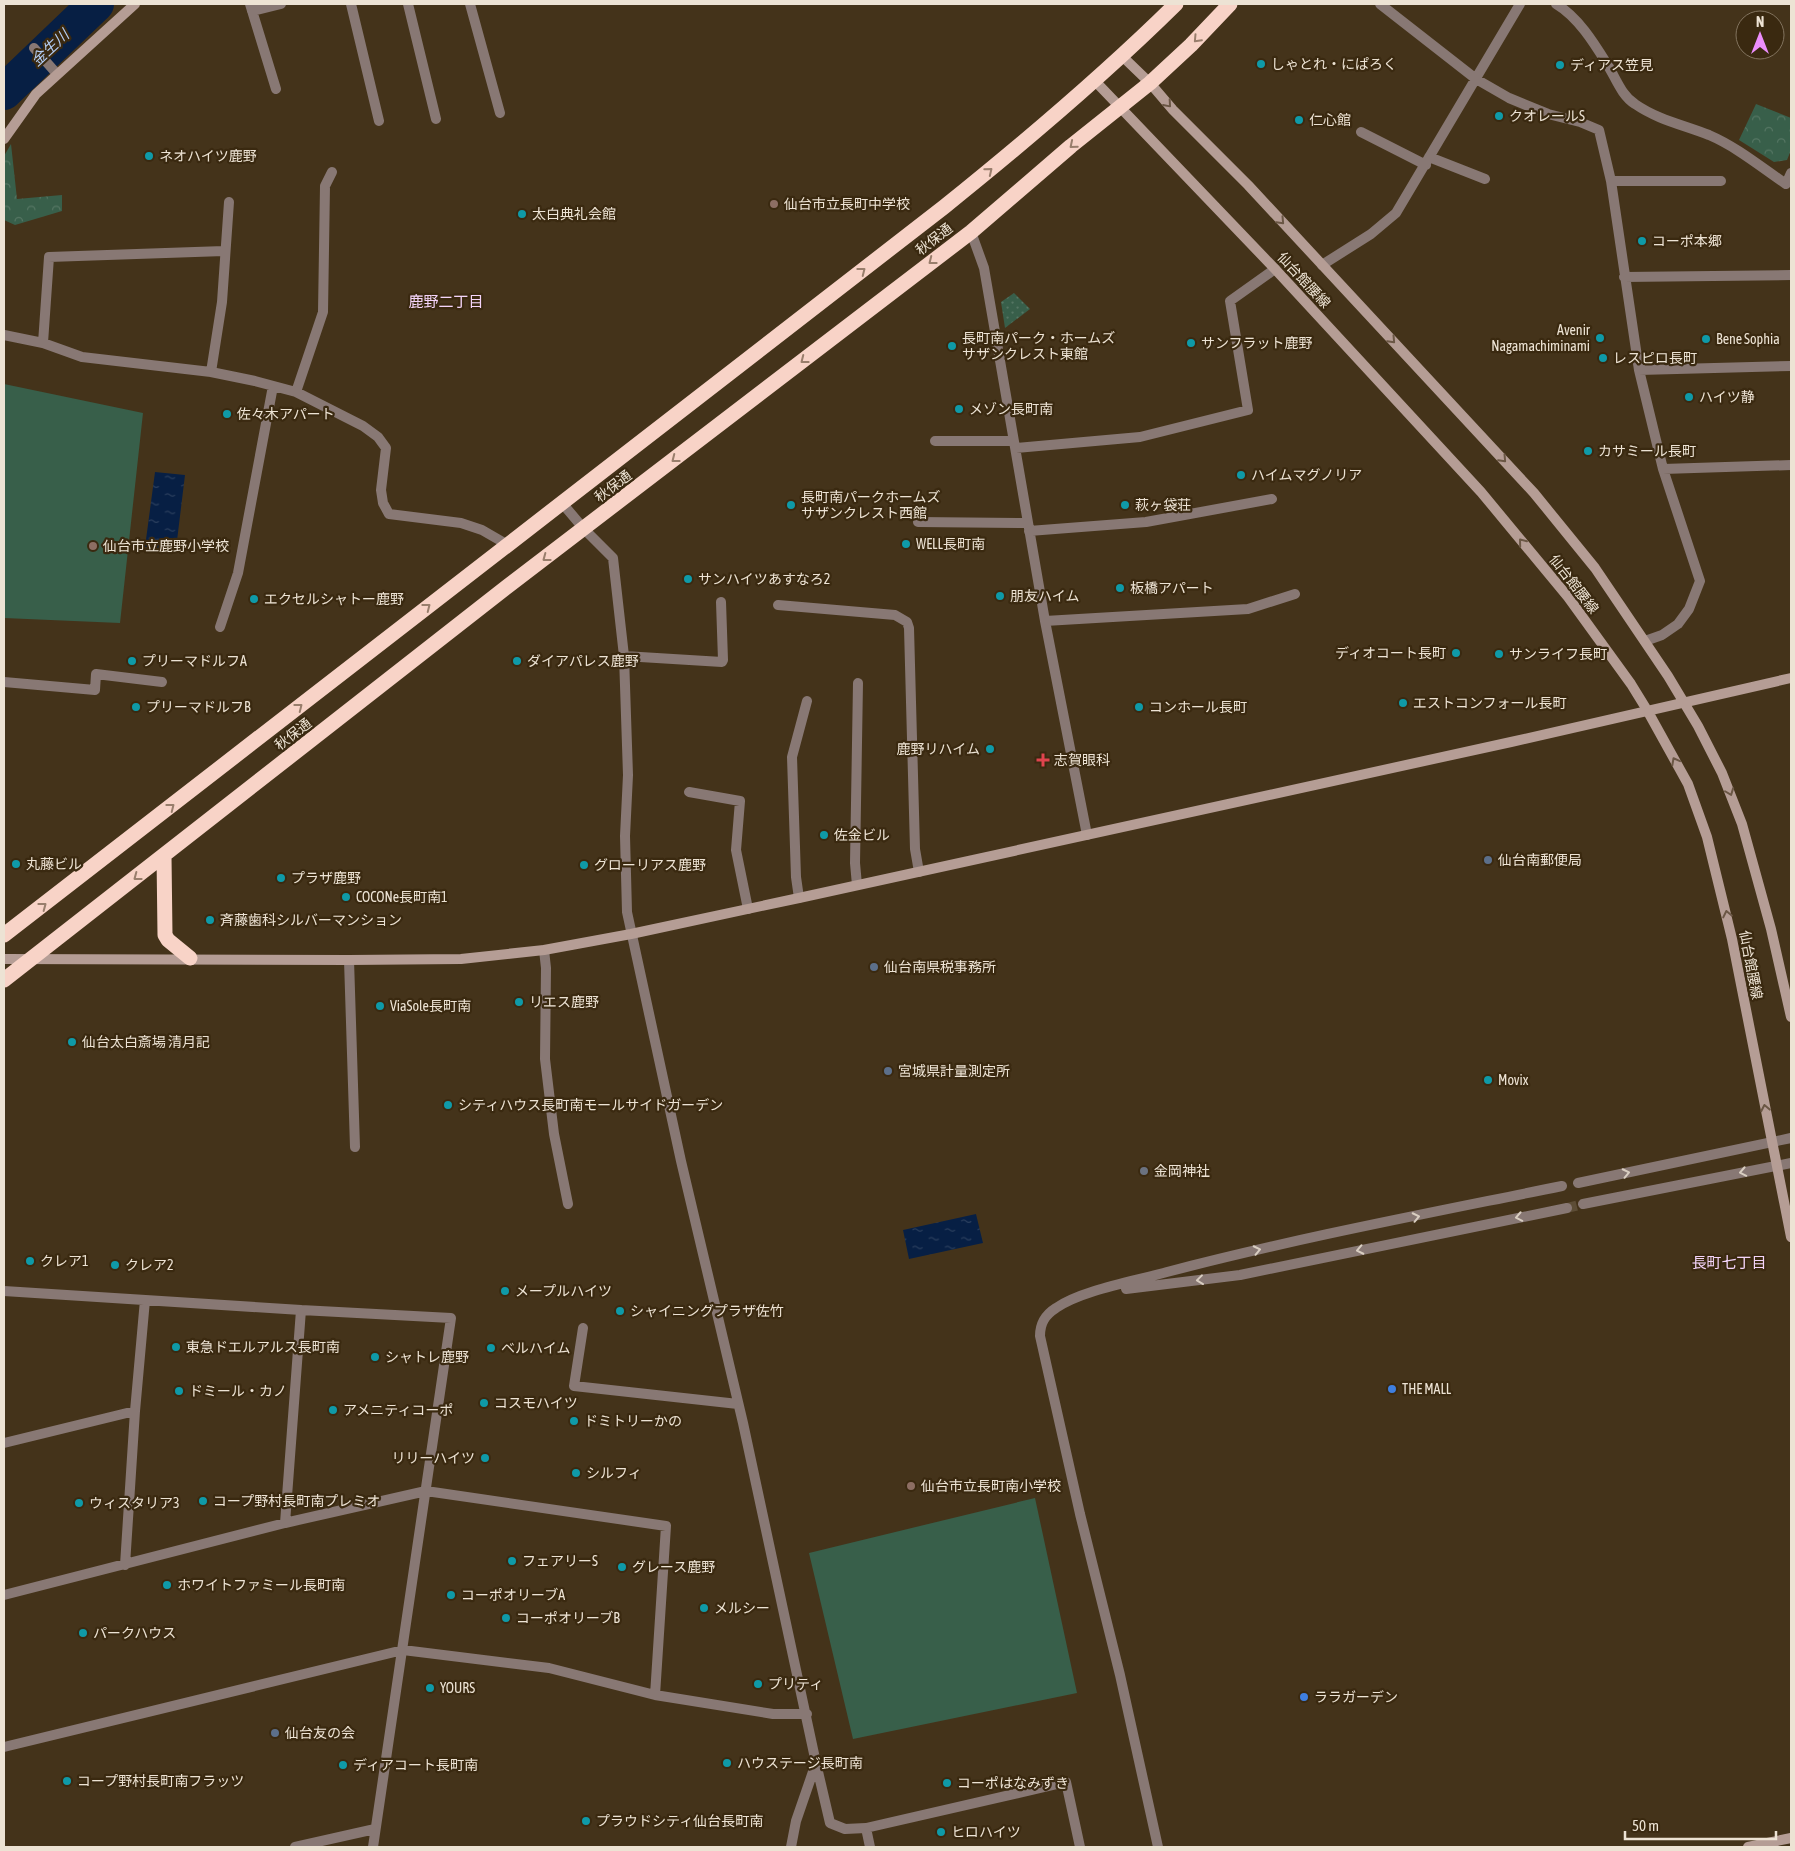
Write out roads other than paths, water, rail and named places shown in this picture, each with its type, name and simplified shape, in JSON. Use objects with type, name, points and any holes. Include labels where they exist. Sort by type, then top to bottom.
[{"type":"highway","name":"秋保通","points":[[4,935],[944,208],[1050,120],[1122,56],[1176,4]]},
{"type":"highway","name":"秋保通","points":[[4,980],[584,529],[971,232],[1150,82],[1191,45],[1230,4]]},
{"type":"highway","points":[[164,856],[165,935],[168,940],[190,958]]},
{"type":"main road","points":[[4,139],[36,94],[135,4]]},
{"type":"main road","name":"仙台館腰線","points":[[1122,56],[1150,82],[1534,493],[1595,568],[1645,640],[1684,702],[1722,772],[1742,824],[1771,929],[1791,1017]]},
{"type":"main road","name":"仙台館腰線","points":[[1095,80],[1275,269],[1481,492],[1568,597],[1631,684],[1647,710],[1688,784],[1708,836],[1732,939],[1791,1237]]},
{"type":"main road","points":[[4,958],[461,959],[544,950],[631,934],[919,872],[1791,678]]},
{"type":"main road","points":[[1748,1847],[1791,1838]]},
{"type":"street","points":[[276,88],[251,7],[281,4]]},
{"type":"street","points":[[351,4],[380,121]]},
{"type":"street","points":[[408,4],[436,119]]},
{"type":"street","points":[[470,4],[500,113]]},
{"type":"street","points":[[1380,4],[1476,79],[1509,98],[1548,114],[1580,122],[1599,130],[1611,181],[1639,370],[1663,469],[1700,581],[1689,609],[1678,624],[1662,634],[1645,640]]},
{"type":"street","points":[[1322,265],[1371,234],[1396,213],[1520,4]]},
{"type":"street","points":[[1556,4],[1567,10],[1589,38],[1624,94],[1634,104],[1660,118],[1710,135],[1740,152],[1789,187],[1791,172]]},
{"type":"street","points":[[34,48],[57,74]]},
{"type":"street","points":[[1361,132],[1428,161],[1485,179]]},
{"type":"street","points":[[296,392],[323,312],[325,186],[332,172]]},
{"type":"street","points":[[1611,181],[1721,181]]},
{"type":"street","points":[[211,372],[222,302],[224,251],[229,202]]},
{"type":"street","points":[[971,232],[984,268],[1045,621],[1086,835]]},
{"type":"street","points":[[43,344],[49,257],[224,251]]},
{"type":"street","points":[[935,441],[1015,444],[1140,437],[1248,410],[1230,301],[1275,269]]},
{"type":"street","points":[[1624,277],[1791,275]]},
{"type":"street","points":[[4,334],[82,356],[211,372],[296,392],[363,426],[378,437],[386,448],[381,490],[383,503],[390,514],[461,523],[482,530],[508,545]]},
{"type":"street","points":[[1639,370],[1791,366]]},
{"type":"street","points":[[220,627],[238,572],[273,386]]},
{"type":"street","points":[[1663,469],[1791,465]]},
{"type":"street","points":[[918,522],[1029,527],[1146,522],[1272,499]]},
{"type":"street","points":[[562,503],[584,529],[613,558],[624,656],[628,775],[625,836],[627,912],[830,1823],[845,1829],[866,1828],[1066,1782],[1080,1847]]},
{"type":"street","points":[[1045,621],[1248,609],[1295,594]]},
{"type":"street","points":[[624,656],[722,662],[721,602]]},
{"type":"street","points":[[778,605],[895,615],[907,622],[909,628],[915,849],[919,872]]},
{"type":"street","points":[[4,682],[95,690],[96,674],[162,682]]},
{"type":"street","points":[[857,885],[855,863],[858,683]]},
{"type":"street","points":[[799,898],[796,877],[792,757],[807,700]]},
{"type":"street","points":[[689,792],[740,801],[736,850],[748,909]]},
{"type":"street","points":[[544,950],[546,968],[545,1059],[554,1134],[568,1204]]},
{"type":"street","points":[[349,960],[355,1147]]},
{"type":"street","points":[[1578,1183],[1791,1138]]},
{"type":"street","points":[[1583,1204],[1791,1163]]},
{"type":"street","points":[[1158,1847],[1120,1675],[1080,1514],[1040,1336],[1042,1322],[1047,1314],[1057,1307],[1091,1293],[1228,1256],[1562,1186]]},
{"type":"street","points":[[1091,1293],[1240,1275],[1567,1208]]},
{"type":"street","points":[[4,1290],[451,1318],[373,1847]]},
{"type":"street","points":[[125,1565],[135,1411],[145,1300]]},
{"type":"street","points":[[285,1523],[302,1310]]},
{"type":"street","points":[[583,1328],[574,1386],[738,1404]]},
{"type":"street","points":[[4,1443],[135,1411]]},
{"type":"street","points":[[4,1595],[285,1523],[426,1491],[666,1526],[654,1695]]},
{"type":"street","points":[[4,1747],[403,1650],[549,1668],[654,1695],[773,1714],[807,1714]]},
{"type":"street","points":[[791,1847],[796,1821],[816,1763]]},
{"type":"street","points":[[866,1828],[870,1847]]},
{"type":"street","points":[[296,1847],[375,1829]]},
{"type":"water","points":[[155,472],[185,475],[176,549],[145,547]]},
{"type":"water","points":[[976,1214],[983,1243],[909,1259],[903,1230]]},
{"type":"waterway","name":"金生川","points":[[4,92],[96,4]]},
{"type":"tunnel","points":[[1567,1208],[1583,1204]]},
{"type":"place","name":"しゃとれ・にぱろく","points":[[1261,64]]},
{"type":"place","name":"ディアス笠見","points":[[1560,65]]},
{"type":"place","name":"クオレールS","points":[[1499,116]]},
{"type":"place","name":"仁心館","points":[[1299,120]]},
{"type":"place","name":"ネオハイツ鹿野","points":[[149,156]]},
{"type":"place","name":"仙台市立長町中学校","points":[[774,204]]},
{"type":"place","name":"太白典礼会館","points":[[522,214]]},
{"type":"place","name":"コーポ本郷","points":[[1642,241]]},
{"type":"place","name":"Avenir Nagamachiminami","points":[[1600,338]]},
{"type":"place","name":"Bene Sophia","points":[[1706,339]]},
{"type":"place","name":"サンフラット鹿野","points":[[1191,343]]},
{"type":"place","name":"長町南パーク・ホームズ サザンクレスト東館","points":[[952,346]]},
{"type":"place","name":"レスピロ長町","points":[[1603,358]]},
{"type":"place","name":"ハイツ静","points":[[1689,397]]},
{"type":"place","name":"メゾン長町南","points":[[959,409]]},
{"type":"place","name":"佐々木アパート","points":[[227,414]]},
{"type":"place","name":"カサミール長町","points":[[1588,451]]},
{"type":"place","name":"ハイムマグノリア","points":[[1241,475]]},
{"type":"place","name":"長町南パークホームズ サザンクレスト西館","points":[[791,505]]},
{"type":"place","name":"萩ヶ袋荘","points":[[1125,505]]},
{"type":"place","name":"WELL長町南","points":[[906,544]]},
{"type":"place","name":"仙台市立鹿野小学校","points":[[93,546]]},
{"type":"place","name":"サンハイツあすなろ2","points":[[688,579]]},
{"type":"place","name":"板橋アパート","points":[[1120,588]]},
{"type":"place","name":"朋友ハイム","points":[[1000,596]]},
{"type":"place","name":"エクセルシャトー鹿野","points":[[254,599]]},
{"type":"place","name":"ディオコート長町","points":[[1456,653]]},
{"type":"place","name":"サンライフ長町","points":[[1499,654]]},
{"type":"place","name":"プリーマドルフA","points":[[132,661]]},
{"type":"place","name":"ダイアパレス鹿野","points":[[517,661]]},
{"type":"place","name":"エストコンフォール長町","points":[[1403,703]]},
{"type":"place","name":"プリーマドルフB","points":[[136,707]]},
{"type":"place","name":"コンホール長町","points":[[1139,707]]},
{"type":"place","name":"鹿野リハイム","points":[[990,749]]},
{"type":"place","name":"志賀眼科","points":[[1043,760]]},
{"type":"place","name":"佐金ビル","points":[[824,835]]},
{"type":"place","name":"仙台南郵便局","points":[[1488,860]]},
{"type":"place","name":"丸藤ビル","points":[[16,864]]},
{"type":"place","name":"グローリアス鹿野","points":[[584,865]]},
{"type":"place","name":"プラザ鹿野","points":[[281,878]]},
{"type":"place","name":"COCONe長町南1","points":[[346,897]]},
{"type":"place","name":"斉藤歯科シルバーマンション","points":[[210,920]]},
{"type":"place","name":"仙台南県税事務所","points":[[874,967]]},
{"type":"place","name":"リエス鹿野","points":[[519,1002]]},
{"type":"place","name":"ViaSole長町南","points":[[380,1006]]},
{"type":"place","name":"仙台太白斎場 清月記","points":[[72,1042]]},
{"type":"place","name":"宮城県計量測定所","points":[[888,1071]]},
{"type":"place","name":"Movix","points":[[1488,1080]]},
{"type":"place","name":"シティハウス長町南モールサイドガーデン","points":[[448,1105]]},
{"type":"place","name":"金岡神社","points":[[1144,1171]]},
{"type":"place","name":"クレア1","points":[[30,1261]]},
{"type":"place","name":"クレア2","points":[[115,1265]]},
{"type":"place","name":"メープルハイツ","points":[[505,1291]]},
{"type":"place","name":"シャイニングプラザ佐竹","points":[[620,1311]]},
{"type":"place","name":"東急ドエルアルス長町南","points":[[176,1347]]},
{"type":"place","name":"ベルハイム","points":[[491,1348]]},
{"type":"place","name":"シャトレ鹿野","points":[[375,1357]]},
{"type":"place","name":"THE MALL","points":[[1392,1389]]},
{"type":"place","name":"ドミール・カノ","points":[[179,1391]]},
{"type":"place","name":"コスモハイツ","points":[[484,1403]]},
{"type":"place","name":"アメニティコーポ","points":[[333,1410]]},
{"type":"place","name":"ドミトリーかの","points":[[574,1421]]},
{"type":"place","name":"リリーハイツ","points":[[485,1458]]},
{"type":"place","name":"シルフィ","points":[[576,1473]]},
{"type":"place","name":"仙台市立長町南小学校","points":[[911,1486]]},
{"type":"place","name":"コープ野村長町南プレミオ","points":[[203,1501]]},
{"type":"place","name":"ウィスタリア3","points":[[79,1503]]},
{"type":"place","name":"フェアリーS","points":[[512,1561]]},
{"type":"place","name":"グレース鹿野","points":[[622,1567]]},
{"type":"place","name":"ホワイトファミール長町南","points":[[167,1585]]},
{"type":"place","name":"コーポオリーブA","points":[[451,1595]]},
{"type":"place","name":"メルシー","points":[[704,1608]]},
{"type":"place","name":"コーポオリーブB","points":[[506,1618]]},
{"type":"place","name":"パークハウス","points":[[83,1633]]},
{"type":"place","name":"プリティ","points":[[758,1684]]},
{"type":"place","name":"YOURS","points":[[430,1688]]},
{"type":"place","name":"ララガーデン","points":[[1304,1697]]},
{"type":"place","name":"仙台友の会","points":[[275,1733]]},
{"type":"place","name":"ハウステージ長町南","points":[[727,1763]]},
{"type":"place","name":"ディアコート長町南","points":[[343,1765]]},
{"type":"place","name":"コープ野村長町南フラッツ","points":[[67,1781]]},
{"type":"place","name":"コーポはなみずき","points":[[947,1783]]},
{"type":"place","name":"プラウドシティ仙台長町南","points":[[586,1821]]},
{"type":"place","name":"ヒロハイツ","points":[[941,1832]]},
{"type":"district","name":"鹿野二丁目","points":[[446,302]]},
{"type":"district","name":"長町七丁目","points":[[1729,1263]]}]
